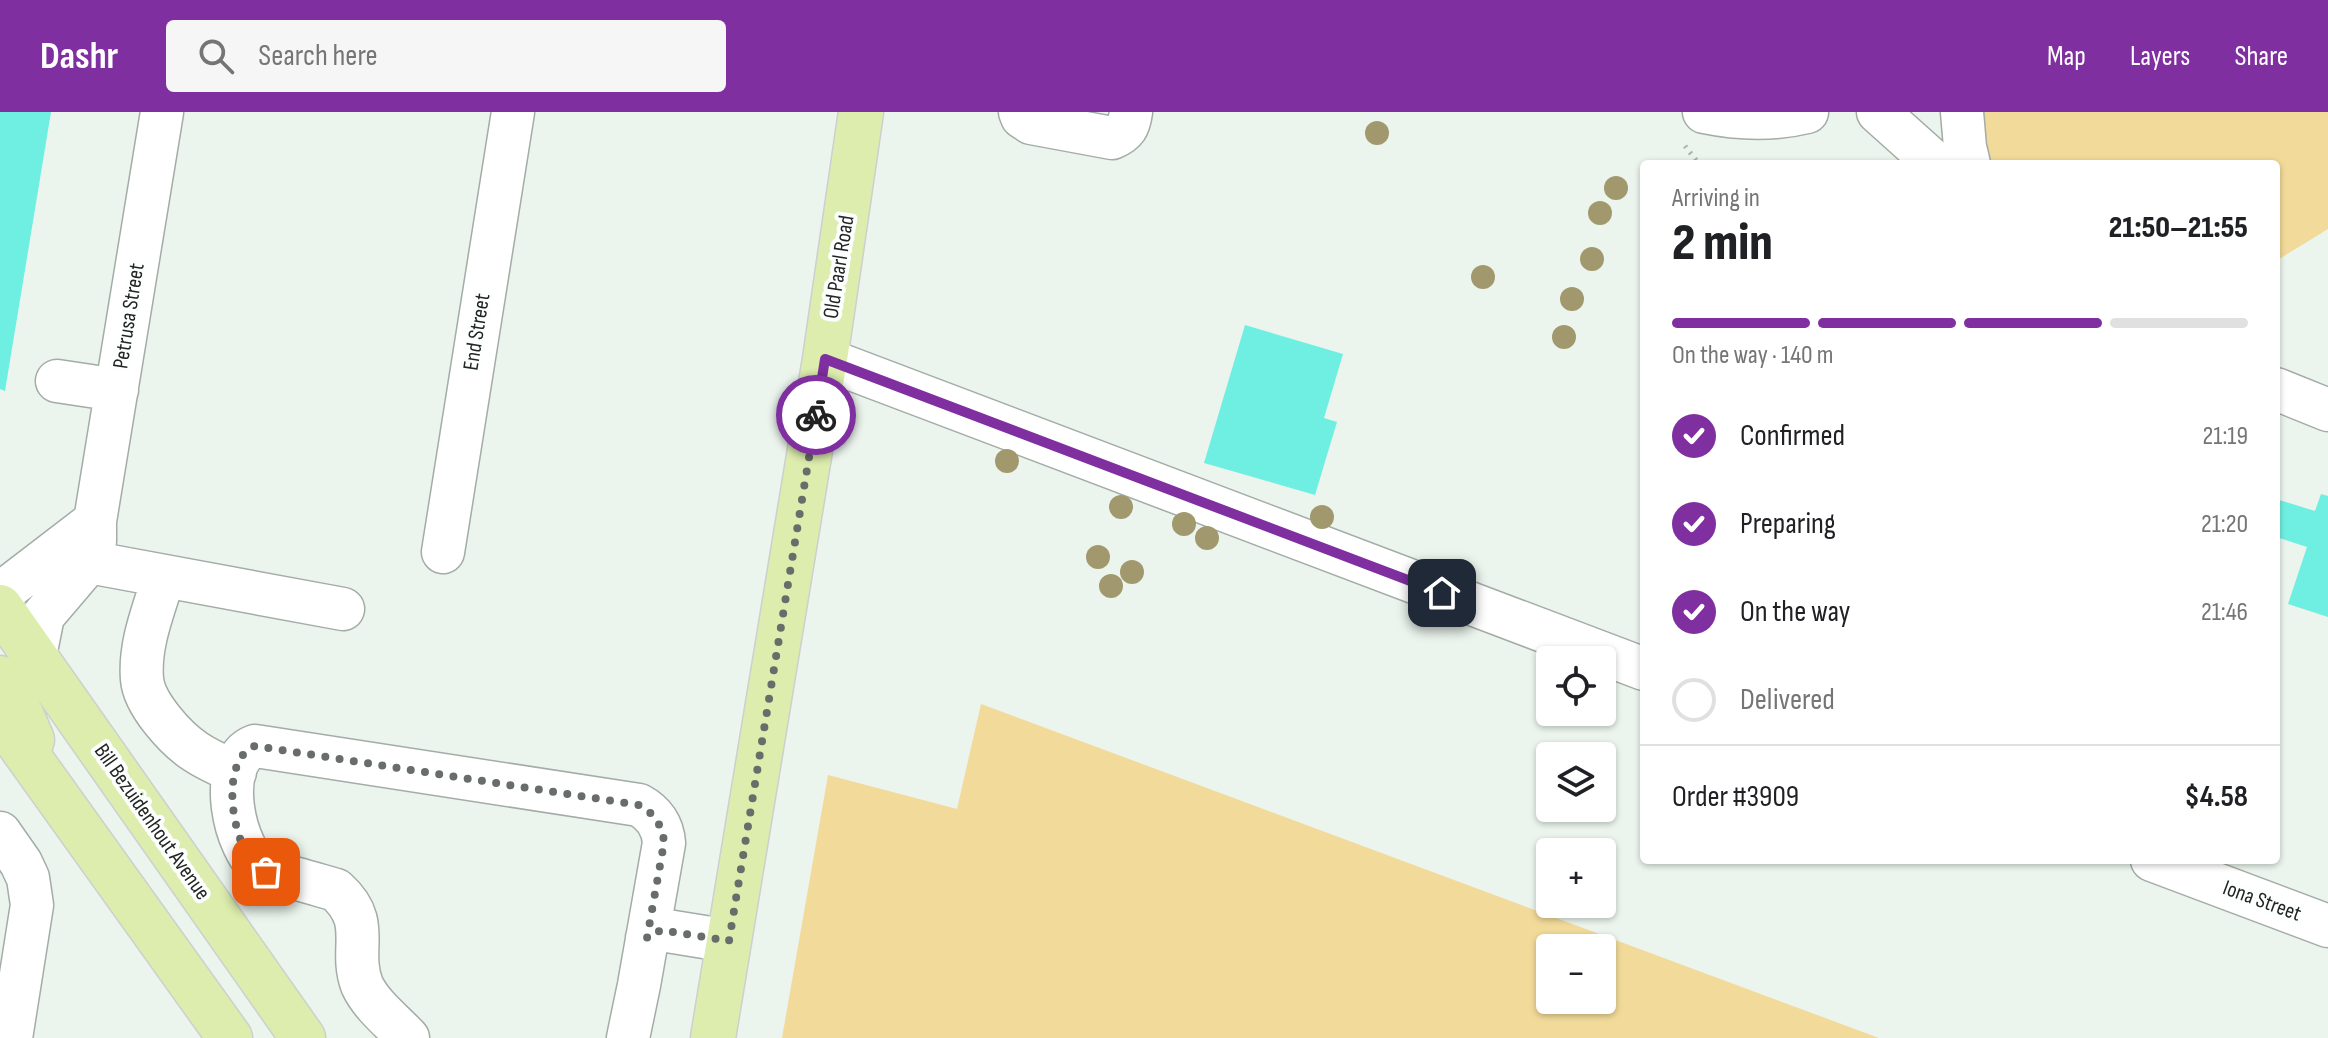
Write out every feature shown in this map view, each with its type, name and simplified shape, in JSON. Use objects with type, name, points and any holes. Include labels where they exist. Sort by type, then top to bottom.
[{"type":"main road","name":"Old Paarl Road","points":[[713,1038],[825,359],[861,112]]},
{"type":"main road","name":"Bill Bezuidenhout Avenue","points":[[0,607],[18,667],[303,1038]]},
{"type":"main road","points":[[18,667],[21,714],[47,779]]},
{"type":"main road","points":[[0,717],[230,1038]]},
{"type":"street","name":"Petrusa Street","points":[[89,562],[95,541],[95,521],[162,112]]},
{"type":"street","name":"End Street","points":[[443,552],[513,112]]},
{"type":"street","points":[[1020,112],[1031,123],[1112,138],[1124,133],[1131,112]]},
{"type":"street","points":[[1704,112],[1760,117],[1807,112]]},
{"type":"street","points":[[1878,112],[1932,160]]},
{"type":"street","points":[[1962,112],[1968,160]]},
{"type":"street","points":[[825,359],[1640,667]]},
{"type":"street","points":[[57,381],[117,390]]},
{"type":"street","points":[[2280,392],[2328,410]]},
{"type":"street","points":[[0,594],[95,521]]},
{"type":"street","points":[[18,667],[43,616],[89,562],[343,609]]},
{"type":"street","points":[[164,576],[145,636],[142,679],[146,695],[182,740],[196,752],[235,772]]},
{"type":"street","points":[[408,1038],[363,986],[358,970],[359,928],[354,910],[344,897],[336,890],[266,872],[247,854],[239,838],[232,802],[235,772],[245,750],[255,746],[639,805],[652,814],[663,833],[664,843],[628,1038]]},
{"type":"street","points":[[0,833],[25,871],[32,905],[11,1038]]},
{"type":"street","name":"Iona Street","points":[[2163,864],[2328,926]]},
{"type":"street","points":[[647,938],[661,930],[729,941]]},
{"type":"shaded area","points":[[1983,112],[2328,112],[2328,229],[2280,259],[2280,160],[1989,160],[1983,143]]},
{"type":"shaded area","points":[[981,704],[1536,910],[1536,918],[1556,918],[1599,934],[1536,934],[1536,1014],[1616,1014],[1616,940],[1879,1038],[782,1038],[828,775],[957,809]]},
{"type":"building","points":[[0,112],[51,112],[5,391],[0,389]]},
{"type":"building","points":[[1245,325],[1343,354],[1324,418],[1337,422],[1315,495],[1204,463]]},
{"type":"building","points":[[2321,494],[2328,496],[2328,617],[2288,604],[2307,547],[2280,538],[2280,500],[2315,511]]},
{"type":"way so far","points":[[266,872],[247,854],[239,838],[232,802],[238,760],[245,750],[255,746],[639,805],[656,820],[664,843],[647,938],[661,930],[729,941],[816,415]]},
{"type":"route","points":[[816,415],[825,359],[1442,593]]}]
